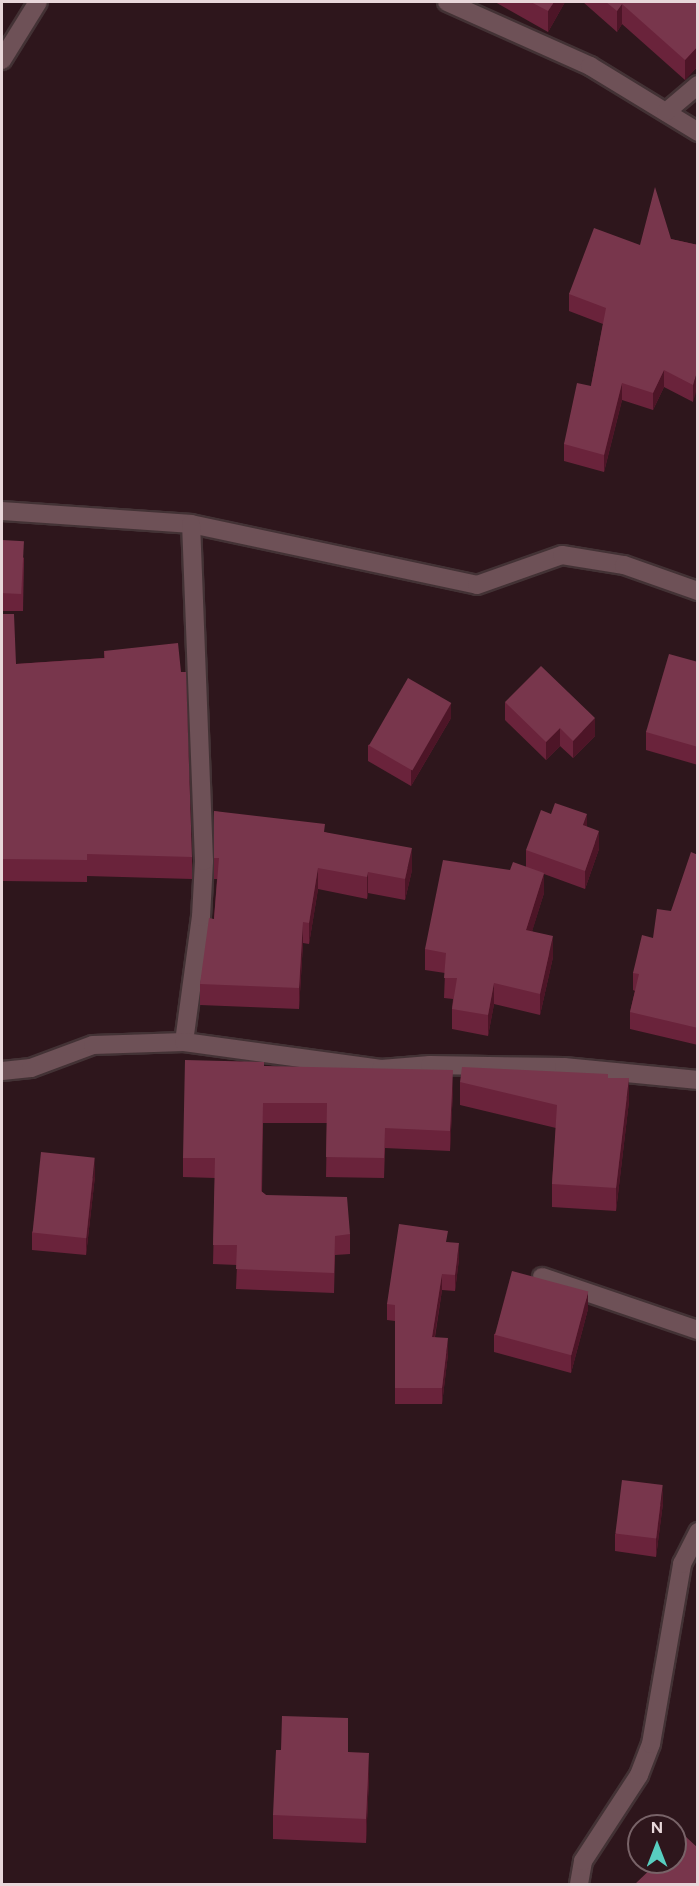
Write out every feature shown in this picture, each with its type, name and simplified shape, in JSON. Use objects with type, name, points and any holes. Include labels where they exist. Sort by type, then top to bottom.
[{"type":"street","points":[[2,60],[38,2]]},
{"type":"street","points":[[447,2],[590,66],[698,132]]},
{"type":"street","points":[[666,112],[698,85]]},
{"type":"street","points":[[2,511],[191,524],[477,585],[562,555],[624,565],[698,591]]},
{"type":"street","points":[[184,1042],[201,917],[204,861],[191,524]]},
{"type":"street","points":[[2,1071],[31,1068],[93,1045],[184,1042],[381,1069],[430,1065],[564,1067],[698,1080]]},
{"type":"street","points":[[542,1277],[698,1330]]},
{"type":"street","points":[[579,1884],[584,1861],[639,1775],[651,1744],[682,1564],[698,1532]]},
{"type":"building","points":[[531,2],[554,2],[548,11]]},
{"type":"building","points":[[606,2],[698,2],[698,46],[685,60],[622,4],[617,11]]},
{"type":"building","points":[[655,187],[671,239],[698,245],[698,369],[693,385],[664,370],[653,393],[622,383],[604,455],[564,444],[577,383],[591,386],[606,308],[569,294],[594,228],[640,245]]},
{"type":"building","points":[[2,540],[24,541],[21,594],[2,593]]},
{"type":"building","points":[[2,614],[14,614],[16,664],[105,658],[104,651],[178,643],[181,672],[186,672],[192,857],[87,854],[87,860],[2,859]]},
{"type":"building","points":[[669,654],[698,662],[698,747],[646,732]]},
{"type":"building","points":[[541,666],[595,718],[573,741],[560,728],[546,742],[505,702]]},
{"type":"building","points":[[408,678],[451,703],[412,771],[369,746]]},
{"type":"building","points":[[555,803],[587,814],[583,825],[599,831],[585,871],[526,850],[541,810],[551,814]]},
{"type":"building","points":[[214,811],[325,824],[324,832],[412,848],[405,879],[368,872],[367,877],[318,868],[309,923],[303,922],[299,988],[200,984],[209,918],[214,919],[219,858],[214,858]]},
{"type":"building","points":[[691,852],[698,855],[698,1028],[630,1012],[639,974],[633,973],[642,935],[653,938],[657,909],[671,911]]},
{"type":"building","points":[[443,860],[510,870],[513,862],[544,873],[526,930],[553,936],[540,994],[494,983],[488,1015],[452,1009],[457,978],[444,978],[446,953],[425,949]]},
{"type":"building","points":[[185,1060],[264,1062],[264,1066],[453,1070],[450,1131],[385,1128],[384,1158],[326,1157],[327,1103],[263,1103],[261,1191],[266,1195],[347,1197],[350,1234],[335,1236],[334,1273],[236,1269],[237,1245],[213,1245],[215,1158],[183,1158]]},
{"type":"building","points":[[462,1067],[608,1074],[608,1078],[629,1078],[616,1188],[552,1184],[557,1105],[460,1082]]},
{"type":"building","points":[[41,1152],[95,1158],[86,1238],[33,1233]]},
{"type":"building","points":[[399,1224],[448,1231],[446,1242],[459,1243],[455,1275],[442,1274],[432,1337],[448,1338],[442,1388],[395,1388],[395,1305],[387,1304]]},
{"type":"building","points":[[512,1271],[588,1291],[571,1355],[495,1335]]},
{"type":"building","points":[[622,1480],[663,1485],[656,1539],[615,1534]]},
{"type":"building","points":[[282,1716],[348,1718],[348,1752],[369,1753],[366,1819],[273,1815],[276,1750],[281,1750]]},
{"type":"building","points":[[687,1838],[698,1848],[698,1884],[635,1884],[645,1874],[687,1874]]}]
